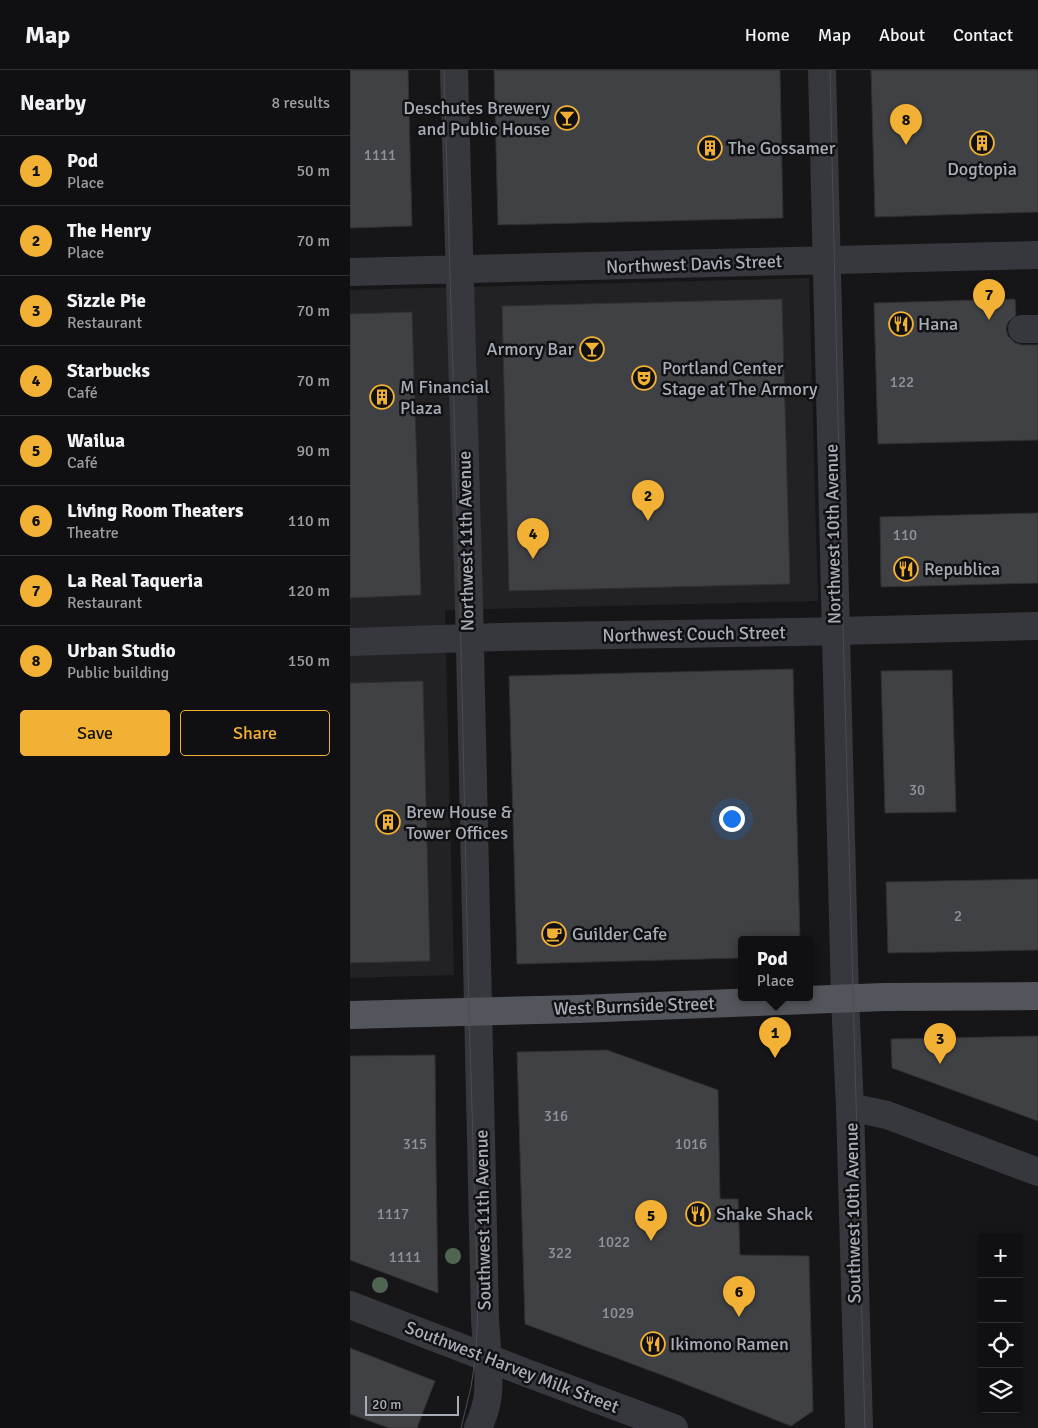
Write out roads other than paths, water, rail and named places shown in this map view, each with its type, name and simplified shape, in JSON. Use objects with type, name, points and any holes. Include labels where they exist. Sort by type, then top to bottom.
[{"type":"main road","name":"West Burnside Street","points":[[813,1000],[1038,996]]},
{"type":"main road","name":"West Burnside Street","points":[[350,1015],[784,1001]]},
{"type":"street","name":"Northwest 11th Avenue","points":[[454,70],[478,1011]]},
{"type":"street","name":"Northwest 10th Avenue","points":[[822,70],[845,999]]},
{"type":"street","name":"Northwest Davis Street","points":[[350,272],[1038,255]]},
{"type":"street","name":"Northwest Couch Street","points":[[350,642],[1038,626]]},
{"type":"street","name":"Southwest 10th Avenue","points":[[845,999],[859,1428]]},
{"type":"street","name":"Southwest 11th Avenue","points":[[478,1011],[488,1392],[486,1408],[478,1428]]},
{"type":"street","points":[[850,1107],[887,1115],[1038,1172]]},
{"type":"street","name":"Southwest Harvey Milk Street","points":[[350,1305],[674,1428]]},
{"type":"tram line","points":[[444,70],[478,1304],[476,1354],[471,1387],[461,1428]]},
{"type":"tram line","points":[[830,70],[865,1428]]},
{"type":"place","name":"Deschutes Brewery and Public House","points":[[567,118]]},
{"type":"place","name":"Dogtopia","points":[[982,143]]},
{"type":"place","name":"Urban Studio","points":[[906,145]]},
{"type":"place","name":"The Gossamer","points":[[710,148]]},
{"type":"place","name":"La Real Taqueria","points":[[989,320]]},
{"type":"place","name":"Hana","points":[[901,324]]},
{"type":"place","name":"Armory Bar","points":[[592,349]]},
{"type":"place","name":"Portland Center Stage at The Armory","points":[[644,378]]},
{"type":"place","name":"M Financial Plaza","points":[[382,397]]},
{"type":"place","name":"The Henry","points":[[648,521]]},
{"type":"place","name":"Starbucks","points":[[533,559]]},
{"type":"place","name":"Republica","points":[[906,569]]},
{"type":"place","name":"Brew House & Tower Offices","points":[[388,822]]},
{"type":"place","name":"Guilder Cafe","points":[[554,934]]},
{"type":"place","name":"Pod","points":[[775,1058]]},
{"type":"place","name":"Sizzle Pie","points":[[940,1064]]},
{"type":"place","name":"Shake Shack","points":[[698,1214]]},
{"type":"place","name":"Wailua","points":[[651,1241]]},
{"type":"place","name":"Living Room Theaters","points":[[739,1317]]},
{"type":"place","name":"Ikimono Ramen","points":[[653,1344]]}]
